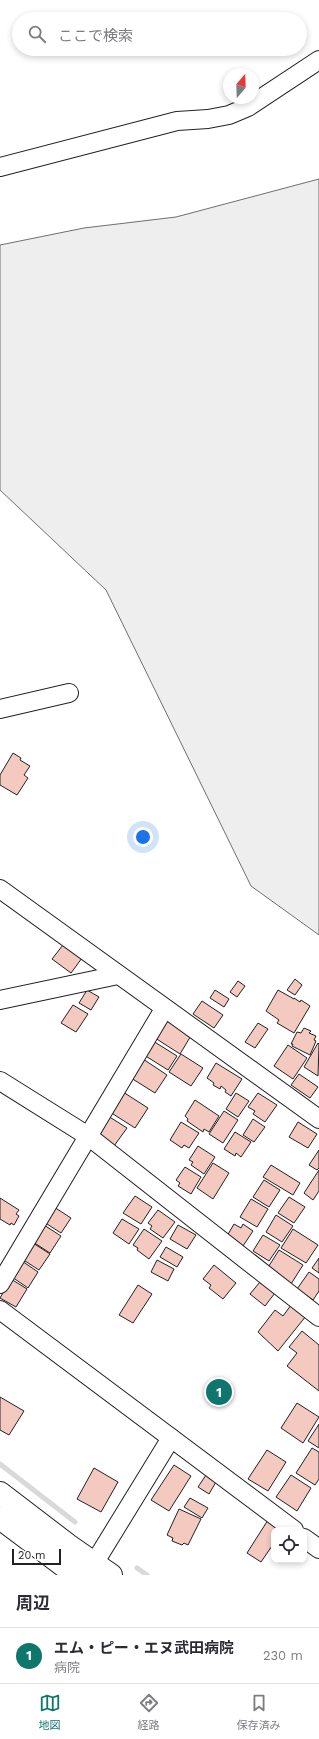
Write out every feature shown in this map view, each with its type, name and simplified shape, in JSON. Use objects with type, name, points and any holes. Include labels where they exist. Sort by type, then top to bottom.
[{"type":"main road","points":[[0,1493],[98,1571]]},
{"type":"main road","points":[[0,1518],[76,1575]]},
{"type":"street","points":[[0,167],[177,121],[208,119],[229,114],[248,107],[319,60]]},
{"type":"street","points":[[0,709],[69,693]]},
{"type":"street","points":[[0,890],[319,1119]]},
{"type":"street","points":[[0,1000],[118,975]]},
{"type":"street","points":[[0,1284],[164,1009]]},
{"type":"street","points":[[0,1081],[88,1136],[319,1317]]},
{"type":"street","points":[[0,1310],[290,1527]]},
{"type":"street","points":[[98,1571],[171,1438]]},
{"type":"street","points":[[307,1540],[319,1549]]},
{"type":"shaded area","points":[[319,179],[319,935],[251,886],[106,590],[0,490],[0,245],[84,228],[176,217]]},
{"type":"building","points":[[13,753],[21,758],[20,760],[30,766],[24,775],[28,778],[17,795],[0,785],[0,775]]},
{"type":"building","points":[[63,945],[82,958],[71,973],[52,959]]},
{"type":"building","points":[[295,979],[302,985],[295,995],[287,990]]},
{"type":"building","points":[[238,981],[245,986],[237,997],[230,992]]},
{"type":"building","points":[[87,990],[99,997],[91,1010],[79,1003]]},
{"type":"building","points":[[215,990],[229,999],[224,1007],[210,998]]},
{"type":"building","points":[[278,990],[300,1002],[301,1000],[310,1006],[294,1033],[277,1023],[279,1020],[266,1011]]},
{"type":"building","points":[[202,1001],[223,1015],[214,1028],[193,1014]]},
{"type":"building","points":[[73,1005],[88,1014],[76,1032],[61,1023]]},
{"type":"building","points":[[165,1017],[192,1034],[180,1054],[152,1036]]},
{"type":"building","points":[[258,1023],[268,1029],[255,1048],[245,1042]]},
{"type":"building","points":[[304,1028],[311,1031],[309,1033],[316,1036],[314,1040],[316,1041],[310,1055],[292,1046],[293,1044],[291,1044],[297,1032],[301,1033]]},
{"type":"building","points":[[153,1041],[177,1056],[168,1070],[144,1055]]},
{"type":"building","points":[[318,1043],[319,1044],[318,1076],[304,1067]]},
{"type":"building","points":[[288,1045],[307,1058],[293,1079],[274,1066]]},
{"type":"building","points":[[181,1054],[203,1068],[191,1086],[169,1072]]},
{"type":"building","points":[[143,1059],[167,1075],[155,1093],[131,1078]]},
{"type":"building","points":[[216,1063],[242,1079],[231,1096],[225,1092],[226,1090],[221,1086],[220,1089],[213,1085],[214,1083],[207,1078]]},
{"type":"building","points":[[299,1074],[318,1087],[310,1098],[291,1085]]},
{"type":"building","points":[[123,1092],[148,1108],[135,1128],[110,1112]]},
{"type":"building","points":[[236,1093],[249,1101],[238,1117],[226,1109]]},
{"type":"building","points":[[258,1093],[277,1105],[265,1122],[253,1114],[255,1111],[248,1107]]},
{"type":"building","points":[[195,1100],[219,1116],[209,1132],[204,1129],[203,1132],[187,1121],[188,1119],[185,1116]]},
{"type":"building","points":[[224,1111],[238,1120],[223,1143],[209,1134]]},
{"type":"building","points":[[108,1116],[127,1128],[114,1146],[96,1134]]},
{"type":"building","points":[[253,1119],[265,1127],[254,1142],[243,1135]]},
{"type":"building","points":[[181,1122],[199,1133],[189,1148],[184,1145],[182,1148],[170,1140]]},
{"type":"building","points":[[298,1122],[317,1134],[308,1148],[289,1137]]},
{"type":"building","points":[[235,1132],[251,1142],[241,1157],[236,1153],[235,1156],[224,1149]]},
{"type":"building","points":[[198,1146],[215,1157],[204,1174],[191,1165],[193,1162],[189,1160]]},
{"type":"building","points":[[319,1150],[319,1168],[317,1170],[309,1165]]},
{"type":"building","points":[[213,1163],[229,1173],[213,1199],[197,1188]]},
{"type":"building","points":[[271,1165],[300,1183],[293,1195],[263,1177]]},
{"type":"building","points":[[185,1167],[201,1177],[191,1194],[178,1186],[180,1183],[176,1180]]},
{"type":"building","points":[[319,1170],[319,1191],[313,1200],[304,1193]]},
{"type":"building","points":[[264,1180],[280,1190],[269,1207],[253,1197]]},
{"type":"building","points":[[135,1196],[152,1207],[141,1224],[123,1213]]},
{"type":"building","points":[[289,1197],[305,1207],[294,1223],[278,1213]]},
{"type":"building","points":[[0,1198],[19,1210],[16,1214],[19,1216],[14,1225],[11,1223],[10,1225],[0,1219]]},
{"type":"building","points":[[251,1199],[268,1209],[257,1227],[240,1217]]},
{"type":"building","points":[[54,1207],[71,1218],[61,1233],[44,1222]]},
{"type":"building","points":[[158,1210],[175,1222],[163,1238],[150,1229],[152,1226],[148,1223]]},
{"type":"building","points":[[276,1215],[293,1226],[282,1242],[266,1232]]},
{"type":"building","points":[[122,1219],[139,1229],[129,1244],[113,1233]]},
{"type":"building","points":[[234,1224],[241,1228],[243,1224],[253,1231],[243,1246],[227,1236]]},
{"type":"building","points":[[44,1225],[61,1236],[50,1253],[33,1242]]},
{"type":"building","points":[[178,1225],[196,1235],[187,1249],[170,1239]]},
{"type":"building","points":[[144,1229],[162,1241],[149,1259],[133,1245]]},
{"type":"building","points":[[293,1229],[318,1245],[306,1263],[281,1248]]},
{"type":"building","points":[[263,1235],[280,1245],[269,1261],[253,1251]]},
{"type":"building","points":[[33,1243],[50,1254],[39,1270],[22,1259]]},
{"type":"building","points":[[166,1247],[183,1257],[177,1267],[160,1257]]},
{"type":"building","points":[[279,1250],[303,1265],[291,1284],[267,1269]]},
{"type":"building","points":[[319,1258],[319,1273],[312,1268]]},
{"type":"building","points":[[157,1260],[174,1269],[168,1281],[151,1272]]},
{"type":"building","points":[[22,1261],[38,1272],[28,1288],[12,1277]]},
{"type":"building","points":[[214,1265],[236,1283],[223,1299],[209,1288],[211,1285],[203,1279]]},
{"type":"building","points":[[309,1272],[319,1279],[319,1291],[313,1300],[297,1289]]},
{"type":"building","points":[[11,1279],[27,1289],[16,1307],[0,1298]]},
{"type":"building","points":[[260,1282],[275,1293],[265,1306],[250,1294]]},
{"type":"building","points":[[138,1285],[152,1294],[133,1323],[119,1315]]},
{"type":"building","points":[[291,1305],[306,1316],[278,1351],[258,1332],[275,1310],[283,1316]]},
{"type":"building","points":[[302,1331],[319,1345],[319,1391],[287,1366],[297,1353],[289,1347]]},
{"type":"building","points":[[0,1397],[24,1411],[9,1435],[0,1430]]},
{"type":"building","points":[[297,1403],[319,1417],[303,1443],[281,1428]]},
{"type":"building","points":[[319,1424],[319,1448],[308,1441]]},
{"type":"building","points":[[312,1448],[319,1452],[319,1479],[315,1485],[296,1473]]},
{"type":"building","points":[[267,1450],[286,1462],[268,1491],[248,1479]]},
{"type":"building","points":[[174,1465],[191,1476],[169,1511],[151,1500]]},
{"type":"building","points":[[94,1468],[118,1482],[101,1512],[77,1499]]},
{"type":"building","points":[[206,1475],[216,1482],[209,1494],[198,1487]]},
{"type":"building","points":[[291,1475],[311,1488],[297,1511],[276,1497]]},
{"type":"building","points":[[190,1498],[208,1508],[202,1518],[184,1507]]},
{"type":"building","points":[[179,1509],[201,1519],[188,1545],[184,1543],[182,1545],[172,1541],[173,1538],[167,1535]]},
{"type":"building","points":[[268,1520],[278,1527],[271,1527],[271,1547],[261,1562],[247,1553]]},
{"type":"waterway","points":[[0,1464],[75,1522]]},
{"type":"waterway","points":[[137,1568],[147,1575]]},
{"type":"place","name":"エム・ピー・エヌ武田病院","points":[[219,1392]]}]
